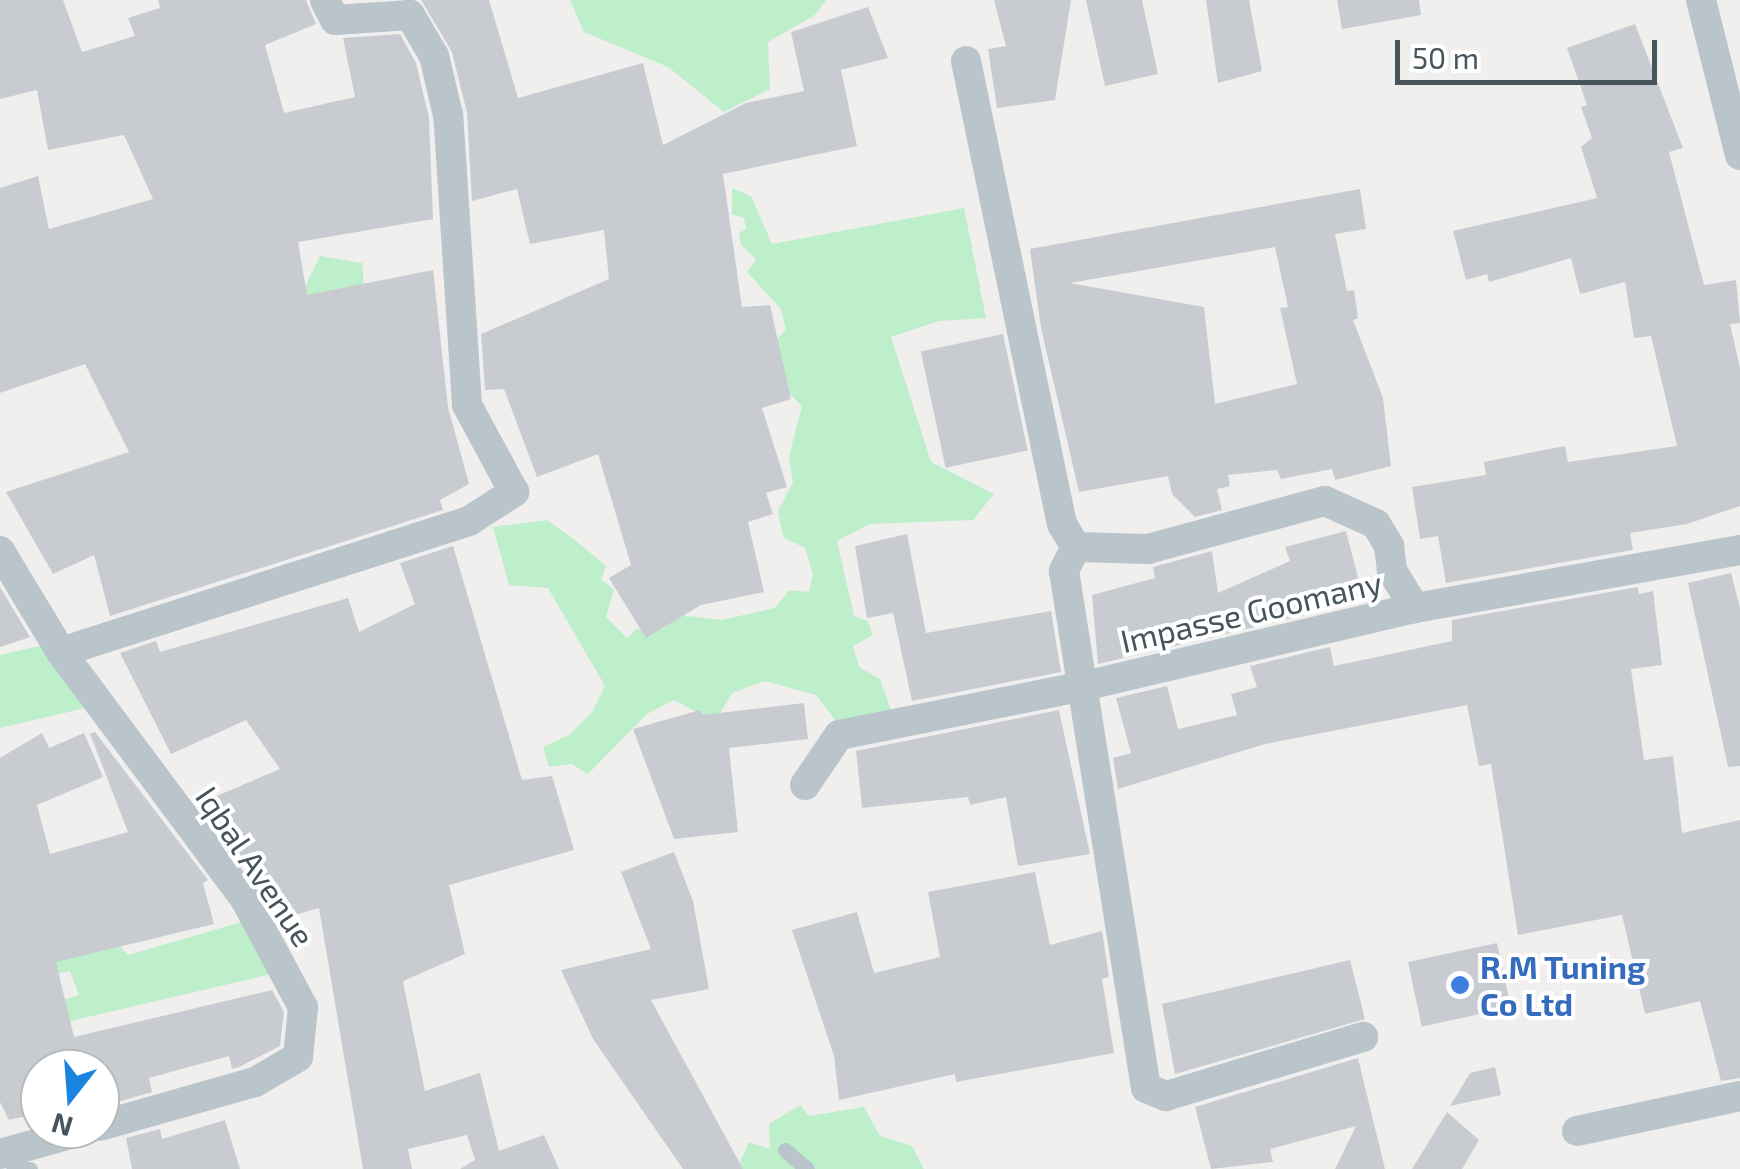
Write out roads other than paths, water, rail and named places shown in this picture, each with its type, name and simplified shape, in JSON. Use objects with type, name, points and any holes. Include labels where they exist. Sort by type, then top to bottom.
[{"type":"street","points":[[61,652],[469,521],[514,492],[467,406],[448,115],[434,56],[410,15],[335,20],[325,0]]},
{"type":"street","points":[[1700,0],[1740,155]]},
{"type":"street","points":[[966,61],[1062,524],[1076,547]]},
{"type":"street","points":[[1076,547],[1148,549],[1325,501],[1376,524],[1392,572],[1415,608]]},
{"type":"street","points":[[1076,547],[1064,571],[1146,1088],[1166,1096],[1363,1037]]},
{"type":"street","name":"Impasse Goomany","points":[[805,785],[839,735],[1080,687],[1415,608],[1740,550]]},
{"type":"street","name":"Iqbal Avenue","points":[[0,551],[61,652],[245,899],[302,1007],[298,1057],[255,1082],[120,1120]]},
{"type":"street","points":[[1577,1131],[1740,1096]]},
{"type":"lane","points":[[786,1150],[808,1169]]},
{"type":"lane","points":[[13,1169],[30,1169]]},
{"type":"place","name":"R.M Tuning Co Ltd","points":[[1460,985]]}]
